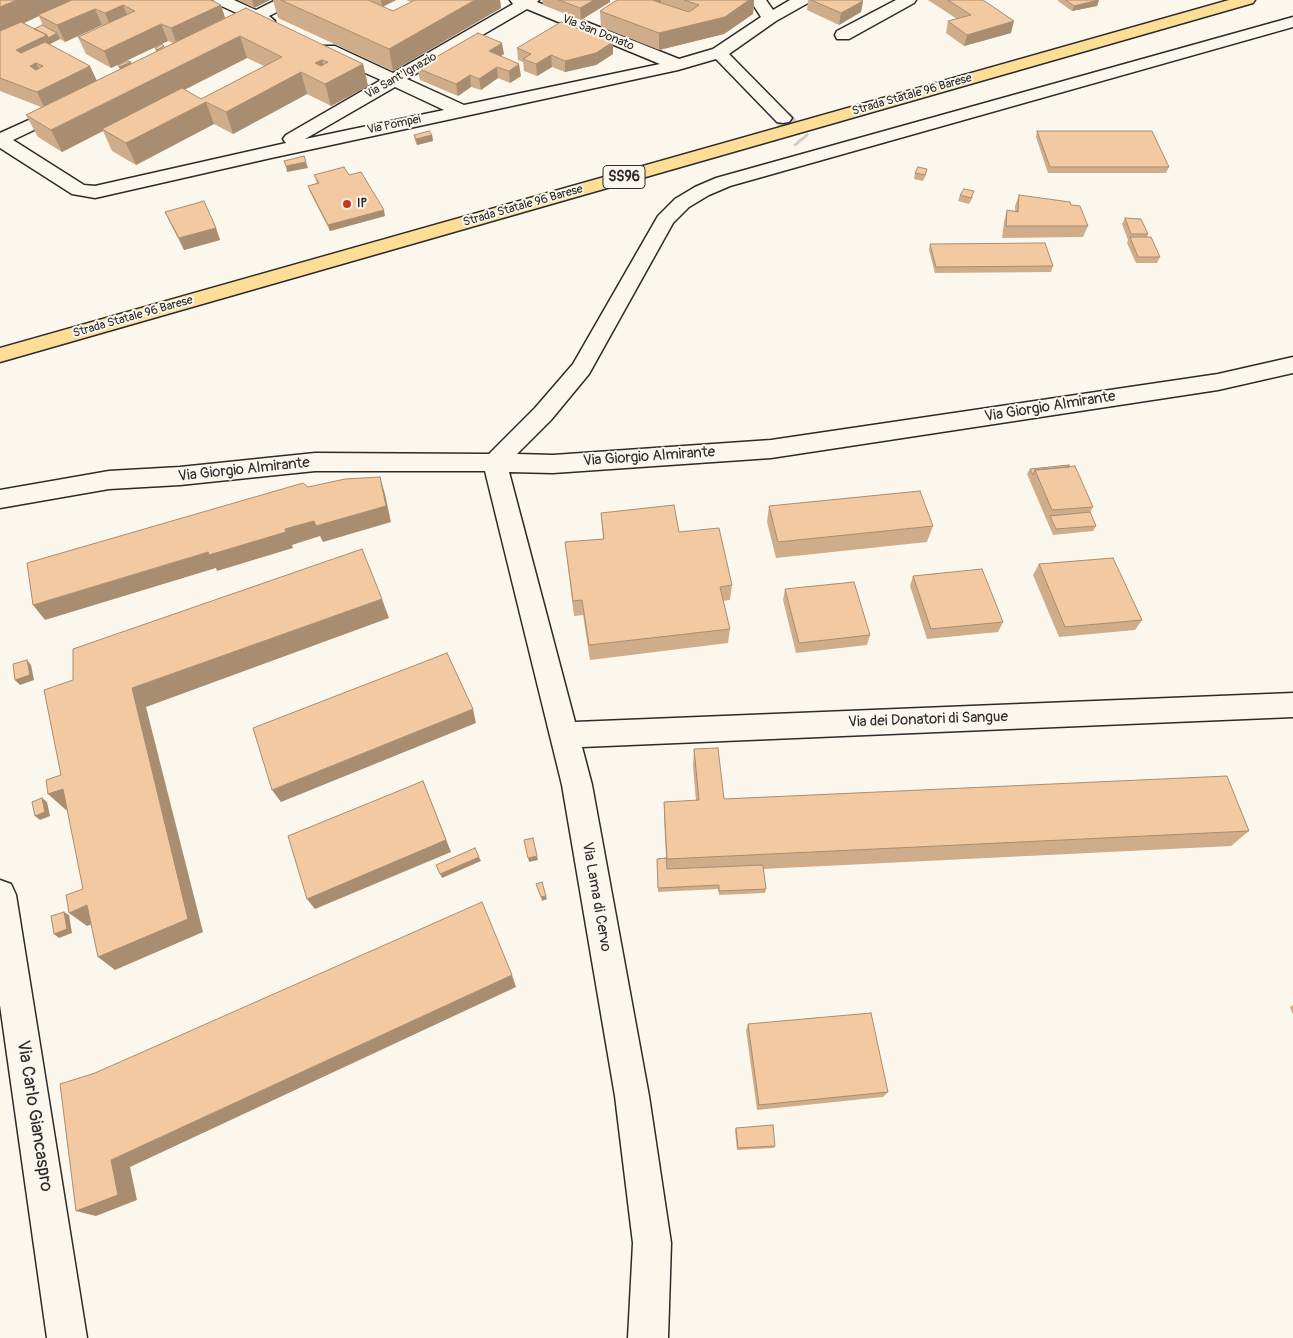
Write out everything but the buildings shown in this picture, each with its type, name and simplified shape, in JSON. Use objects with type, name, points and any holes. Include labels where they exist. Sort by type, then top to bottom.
[{"type":"main road","name":"Strada Statale 96 Barese","points":[[0,355],[1247,0]]},
{"type":"street","points":[[221,0],[282,28]]},
{"type":"street","points":[[212,37],[289,0]]},
{"type":"street","name":"Via Pompei","points":[[0,140],[79,190],[96,192],[271,152],[678,65],[719,53],[759,6],[802,0]]},
{"type":"street","points":[[843,35],[908,0]]},
{"type":"street","name":"Via San Donato","points":[[525,1],[678,65]]},
{"type":"street","name":"Via Sant'Ignazio","points":[[271,152],[525,1]]},
{"type":"street","points":[[495,462],[543,414],[581,369],[665,220],[682,203],[702,191],[808,149],[867,143],[1293,22]]},
{"type":"street","points":[[316,44],[462,111]]},
{"type":"street","points":[[719,53],[783,118]]},
{"type":"street","points":[[0,140],[80,101]]},
{"type":"street","name":"Via Giorgio Almirante","points":[[0,499],[109,480],[180,476],[315,462],[495,462],[553,464],[771,449],[1218,382],[1293,365]]},
{"type":"street","name":"Via Lama di Cervo","points":[[495,462],[577,785],[632,1096],[652,1243],[648,1338]]},
{"type":"street","name":"Via dei Donatori di Sangue","points":[[564,735],[1293,705]]},
{"type":"street","name":"Via Carlo Giancaspro","points":[[0,895],[67,1338]]},
{"type":"tunnel","points":[[783,118],[802,141]]},
{"type":"place","name":"IP","points":[[347,204]]}]
